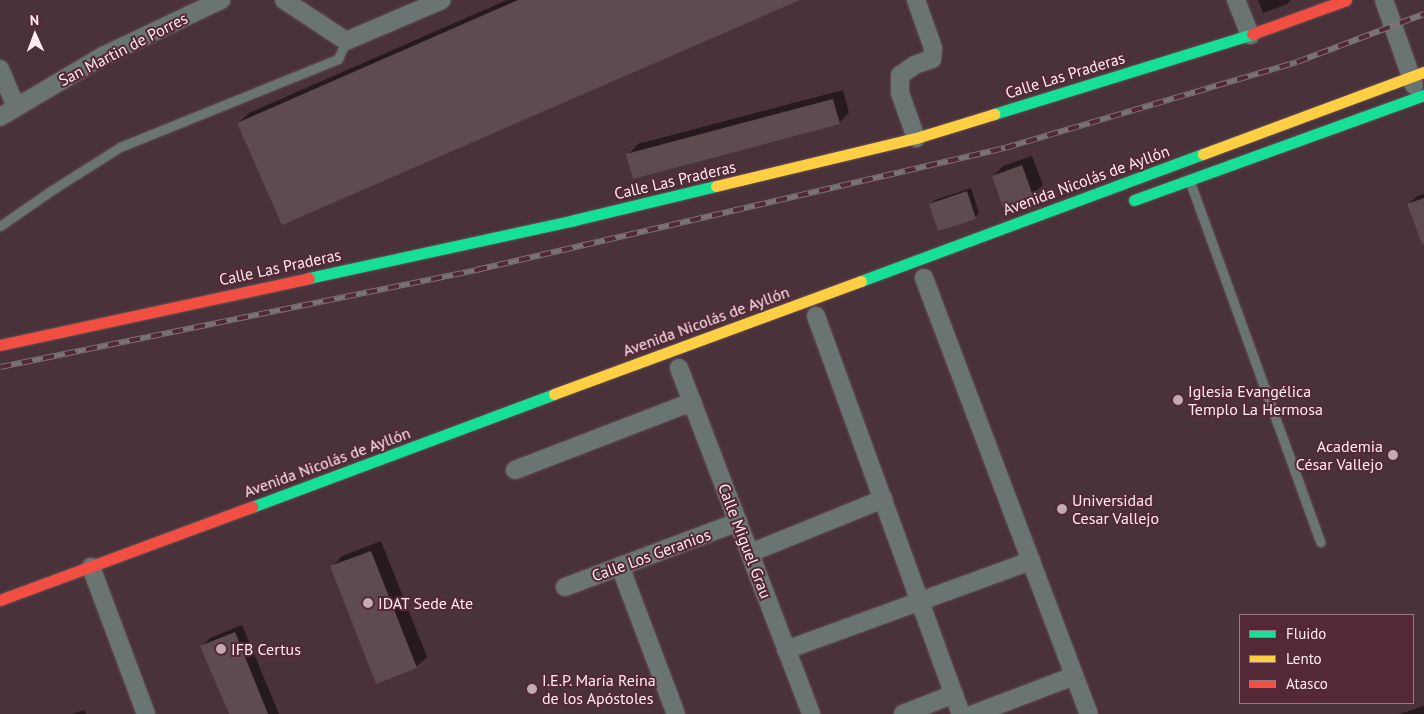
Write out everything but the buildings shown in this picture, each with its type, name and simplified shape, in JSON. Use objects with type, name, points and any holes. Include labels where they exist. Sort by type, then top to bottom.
[{"type":"main road","name":"Calle Las Praderas","points":[[0,345],[574,220],[916,138],[1250,35],[1346,0]]},
{"type":"main road","name":"Avenida Nicolás de Ayllón","points":[[0,600],[96,578],[1418,74]]},
{"type":"main road","points":[[1125,203],[1422,96]]},
{"type":"street","name":"San Martin de Porres","points":[[0,117],[103,56],[221,0]]},
{"type":"street","points":[[284,0],[346,41],[442,0]]},
{"type":"street","points":[[916,0],[933,48],[932,59],[915,65],[900,75],[900,93],[916,138]]},
{"type":"street","points":[[1236,0],[1250,35]]},
{"type":"street","points":[[1384,0],[1418,74],[1422,96]]},
{"type":"street","points":[[0,69],[16,107]]},
{"type":"street","points":[[924,278],[1089,714]]},
{"type":"street","points":[[816,316],[961,714]]},
{"type":"street","name":"Calle Miguel Grau","points":[[679,368],[810,714]]},
{"type":"street","points":[[515,470],[692,402]]},
{"type":"street","points":[[750,554],[883,499]]},
{"type":"street","name":"Calle Los Geranios","points":[[565,587],[738,522]]},
{"type":"street","points":[[786,650],[1031,561]]},
{"type":"street","points":[[620,566],[676,714]]},
{"type":"street","points":[[96,578],[146,714]]},
{"type":"street","points":[[974,714],[1074,676]]},
{"type":"street","points":[[903,714],[954,694]]},
{"type":"lane","points":[[0,226],[120,147],[338,59],[346,41]]},
{"type":"lane","points":[[1190,180],[1320,542]]},
{"type":"railway","points":[[0,367],[476,270],[1005,148],[1297,62],[1424,14]]},
{"type":"traffic: fast","points":[[994,114],[1252,34]]},
{"type":"traffic: fast","points":[[1134,200],[1424,95]]},
{"type":"traffic: fast","points":[[861,281],[1203,154]]},
{"type":"traffic: fast","points":[[309,278],[574,220],[716,186]]},
{"type":"traffic: fast","points":[[252,507],[554,394]]},
{"type":"traffic: slow","points":[[1203,154],[1424,72]]},
{"type":"traffic: slow","points":[[716,186],[916,138],[994,114]]},
{"type":"traffic: slow","points":[[554,394],[861,281]]},
{"type":"traffic: jam","points":[[1252,34],[1346,0]]},
{"type":"traffic: jam","points":[[0,345],[309,278]]},
{"type":"traffic: jam","points":[[0,600],[252,507]]},
{"type":"place","name":"Iglesia Evangélica Templo La Hermosa","points":[[1178,400]]},
{"type":"place","name":"Academia César Vallejo","points":[[1393,455]]},
{"type":"place","name":"Universidad Cesar Vallejo","points":[[1062,509]]},
{"type":"place","name":"IDAT Sede Ate","points":[[368,603]]},
{"type":"place","name":"IFB Certus","points":[[221,649]]},
{"type":"place","name":"I.E.P. María Reina de los Apóstoles","points":[[532,689]]}]
